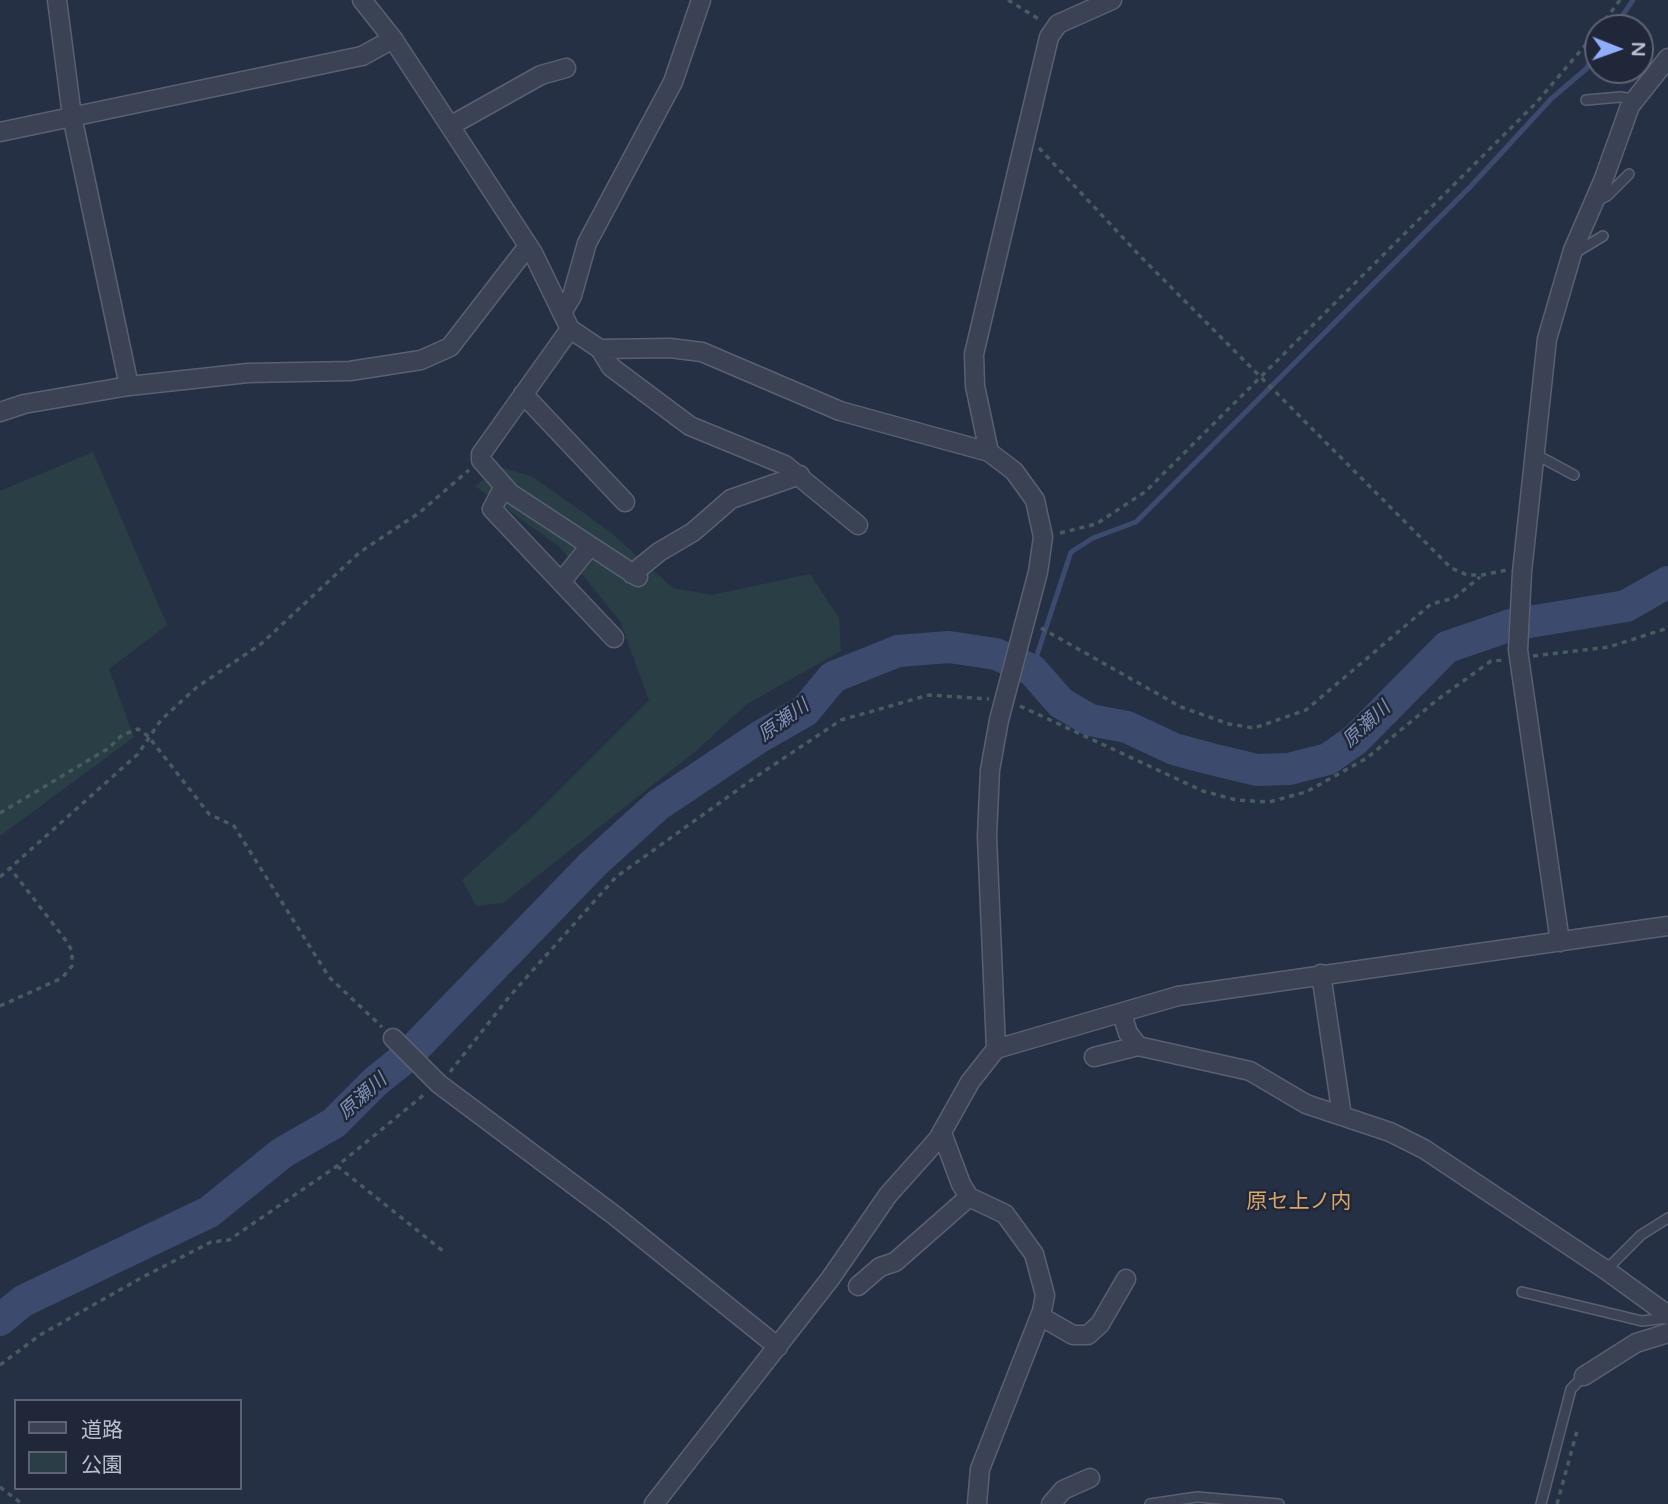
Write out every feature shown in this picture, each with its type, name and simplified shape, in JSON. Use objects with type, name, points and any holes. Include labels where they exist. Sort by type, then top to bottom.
[{"type":"street","points":[[57,0],[72,116],[129,386]]},
{"type":"street","points":[[362,0],[393,38],[528,246],[570,329],[600,349],[611,367],[690,426],[785,465],[858,525]]},
{"type":"street","points":[[562,313],[572,296],[587,243],[673,82],[701,0]]},
{"type":"street","points":[[989,452],[975,386],[974,354],[1049,37],[1058,24],[1112,0]]},
{"type":"street","points":[[0,132],[362,56],[393,38]]},
{"type":"street","points":[[1560,942],[1518,654],[1522,569],[1547,338],[1571,256],[1635,99],[1668,58]]},
{"type":"street","points":[[450,126],[541,75],[566,68]]},
{"type":"street","points":[[0,412],[24,404],[129,386],[248,373],[350,371],[421,360],[450,347],[528,246]]},
{"type":"street","points":[[570,329],[481,453],[481,460],[504,486],[635,575],[659,552],[693,532],[731,499],[800,475]]},
{"type":"street","points":[[600,349],[670,348],[702,352],[840,411],[989,452],[1014,471],[1035,500],[1043,537],[1026,623],[990,770],[986,836],[996,1049]]},
{"type":"street","points":[[523,394],[625,502]]},
{"type":"street","points":[[504,486],[492,509],[614,638]]},
{"type":"street","points":[[561,582],[590,546]]},
{"type":"street","points":[[654,1504],[856,1244],[888,1195],[942,1133],[970,1082],[996,1049],[1178,996],[1668,926]]},
{"type":"street","points":[[1321,974],[1342,1116]]},
{"type":"street","points":[[1122,1014],[1128,1033],[1138,1046]]},
{"type":"street","points":[[393,1038],[437,1083],[614,1215],[778,1347]]},
{"type":"street","points":[[1094,1057],[1138,1046],[1250,1071],[1307,1104],[1390,1132],[1424,1149],[1606,1270],[1668,1317]]},
{"type":"street","points":[[942,1133],[961,1184],[970,1197],[1005,1214],[1034,1254],[1045,1295],[1040,1316],[980,1469],[977,1504]]},
{"type":"street","points":[[858,1286],[880,1266],[895,1262],[970,1197]]},
{"type":"street","points":[[856,1244],[880,1266]]},
{"type":"street","points":[[1040,1316],[1073,1335],[1088,1335],[1100,1324],[1126,1279]]},
{"type":"street","points":[[1584,1376],[1636,1343],[1668,1334]]},
{"type":"street","points":[[1051,1504],[1063,1490],[1090,1478]]},
{"type":"lane","points":[[1586,100],[1619,97],[1635,99]]},
{"type":"lane","points":[[1593,203],[1607,196],[1629,174]]},
{"type":"lane","points":[[1571,256],[1603,236]]},
{"type":"lane","points":[[1535,454],[1574,475]]},
{"type":"lane","points":[[1606,1270],[1641,1235],[1668,1219]]},
{"type":"lane","points":[[1522,1292],[1642,1321],[1668,1317]]},
{"type":"lane","points":[[1541,1504],[1571,1388],[1584,1376]]},
{"type":"lane","points":[[1150,1504],[1197,1497],[1279,1504]]},
{"type":"path","points":[[1008,0],[1037,20],[1058,24]]},
{"type":"path","points":[[1043,537],[1096,524],[1145,492],[1537,102],[1584,47]]},
{"type":"path","points":[[1026,133],[1142,258],[1451,568],[1467,575],[1522,569]]},
{"type":"path","points":[[0,877],[138,754],[148,736],[197,687],[261,644],[359,552],[419,513],[481,460]]},
{"type":"path","points":[[1026,623],[1181,706],[1229,724],[1254,728],[1306,710],[1431,604],[1454,598],[1482,575]]},
{"type":"path","points":[[0,1365],[40,1335],[141,1278],[211,1242],[229,1240],[337,1166],[437,1083],[509,996],[616,877],[757,776],[841,720],[929,695],[1006,701],[1203,791],[1236,800],[1269,802],[1306,792],[1367,758],[1437,700],[1491,661],[1518,654],[1609,648],[1668,628]]},
{"type":"path","points":[[0,813],[109,748],[122,735],[138,729],[148,736],[209,814],[234,826],[329,977],[393,1038]]},
{"type":"path","points":[[0,1006],[62,978],[72,966],[72,951],[67,942],[9,868]]},
{"type":"path","points":[[337,1166],[443,1251]]},
{"type":"path","points":[[1557,1504],[1577,1431]]},
{"type":"path","points":[[0,1487],[22,1504]]},
{"type":"green space","points":[[93,452],[167,625],[109,669],[134,737],[0,836],[0,491]]},
{"type":"green space","points":[[501,467],[533,477],[610,532],[673,588],[712,595],[810,574],[839,618],[841,651],[747,704],[697,750],[503,903],[476,906],[462,880],[531,818],[649,700],[620,621],[560,547],[475,486]]},
{"type":"waterway","points":[[1624,14],[1633,0]]},
{"type":"waterway","points":[[1032,670],[1071,552],[1093,538],[1136,522],[1471,186],[1551,99],[1584,71]]},
{"type":"waterway","name":"原瀬川","points":[[0,1320],[23,1301],[209,1212],[282,1153],[334,1123],[376,1081],[406,1057],[593,864],[658,805],[761,736],[805,711],[833,677],[898,651],[949,647],[996,654],[1032,670],[1061,703],[1090,720],[1127,727],[1174,749],[1211,759],[1257,770],[1289,769],[1328,759],[1355,740],[1447,647],[1511,625],[1626,606],[1668,582]]},
{"type":"district","name":"原セ上ノ内","points":[[1299,1202]]}]
